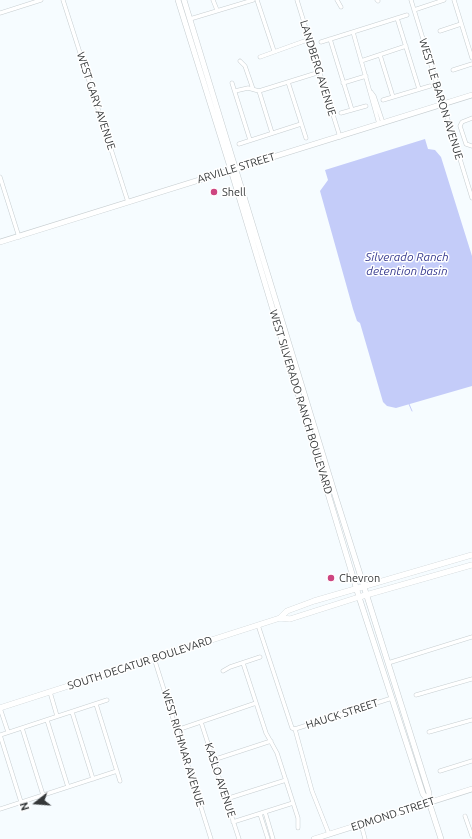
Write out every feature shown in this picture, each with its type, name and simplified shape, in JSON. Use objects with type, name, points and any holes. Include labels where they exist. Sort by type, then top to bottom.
[{"type":"main road","name":"WEST SILVERADO RANCH BOULEVARD","points":[[178,0],[234,169],[363,586],[429,793],[429,802],[441,839]]},
{"type":"main road","name":"WEST SILVERADO RANCH BOULEVARD","points":[[184,0],[356,588],[423,794],[429,802]]},
{"type":"main road","points":[[180,9],[186,19],[190,19]]},
{"type":"main road","name":"ARVILLE STREET","points":[[0,242],[472,95]]},
{"type":"main road","name":"SOUTH DECATUR BOULEVARD","points":[[280,618],[287,610],[356,588],[472,555]]},
{"type":"main road","name":"SOUTH DECATUR BOULEVARD","points":[[0,708],[280,618],[290,619],[359,597],[472,565]]},
{"type":"main road","name":"EDMOND STREET","points":[[314,839],[472,788]]},
{"type":"street","points":[[0,13],[42,0]]},
{"type":"street","name":"WEST GARY AVENUE","points":[[63,0],[128,202]]},
{"type":"street","points":[[214,0],[217,10]]},
{"type":"street","points":[[190,19],[253,0]]},
{"type":"street","points":[[258,0],[274,51]]},
{"type":"street","name":"LANDBERG AVENUE","points":[[297,0],[340,137]]},
{"type":"street","points":[[337,0],[341,7]]},
{"type":"street","name":"WEST LE BARON AVENUE","points":[[411,0],[472,198]]},
{"type":"street","points":[[414,10],[444,0]]},
{"type":"street","points":[[454,0],[472,58]]},
{"type":"street","points":[[322,42],[407,15]]},
{"type":"street","points":[[397,18],[419,89]]},
{"type":"street","points":[[440,30],[461,24]]},
{"type":"street","points":[[353,32],[381,123]]},
{"type":"street","points":[[330,39],[352,110]]},
{"type":"street","points":[[260,57],[310,40]]},
{"type":"street","points":[[361,61],[406,46]]},
{"type":"street","points":[[380,55],[393,97]]},
{"type":"street","points":[[240,61],[245,66],[253,89]]},
{"type":"street","points":[[453,70],[472,64]]},
{"type":"street","points":[[235,91],[248,88],[259,91],[320,72]]},
{"type":"street","points":[[343,83],[366,76]]},
{"type":"street","points":[[288,82],[306,138]]},
{"type":"street","points":[[232,83],[250,140]]},
{"type":"street","points":[[383,100],[430,86]]},
{"type":"street","points":[[259,91],[272,133]]},
{"type":"street","points":[[341,113],[366,106]]},
{"type":"street","points":[[470,145],[463,135],[461,123],[472,118]]},
{"type":"street","points":[[239,144],[301,124]]},
{"type":"street","points":[[0,176],[19,237]]},
{"type":"street","points":[[258,625],[290,725],[294,728],[312,791],[330,834]]},
{"type":"street","points":[[388,662],[472,637]]},
{"type":"street","points":[[223,671],[260,657]]},
{"type":"street","name":"WEST RICHMAR AVENUE","points":[[154,658],[211,839]]},
{"type":"street","points":[[243,663],[266,733],[278,753],[298,818],[298,828]]},
{"type":"street","points":[[416,695],[472,679]]},
{"type":"street","points":[[50,692],[57,716]]},
{"type":"street","name":"HAUCK STREET","points":[[294,728],[392,698]]},
{"type":"street","points":[[22,802],[0,735],[107,700]]},
{"type":"street","points":[[177,730],[256,703]]},
{"type":"street","points":[[96,704],[120,781]]},
{"type":"street","points":[[0,708],[8,732]]},
{"type":"street","points":[[72,712],[93,779]]},
{"type":"street","points":[[47,720],[68,787]]},
{"type":"street","points":[[429,732],[472,720]]},
{"type":"street","name":"KASLO AVENUE","points":[[201,722],[239,839]]},
{"type":"street","points":[[22,728],[43,795]]},
{"type":"street","points":[[213,760],[271,741]]},
{"type":"street","points":[[440,771],[472,762]]},
{"type":"street","points":[[0,809],[117,772]]},
{"type":"street","points":[[226,799],[286,780]]},
{"type":"street","points":[[233,822],[293,803]]},
{"type":"street","points":[[265,812],[273,839]]},
{"type":"street","points":[[260,814],[268,839]]},
{"type":"street","points":[[465,816],[472,836]]},
{"type":"street","points":[[360,824],[365,839]]},
{"type":"water","name":"Silverado Ranch detention basin","points":[[425,139],[428,149],[435,150],[441,157],[472,256],[472,386],[396,408],[387,406],[383,402],[360,323],[357,321],[353,309],[320,191],[328,180],[325,170]]},
{"type":"waterway","points":[[409,404],[412,411]]},
{"type":"place","name":"Shell","points":[[214,192]]},
{"type":"place","name":"Chevron","points":[[331,578]]}]
